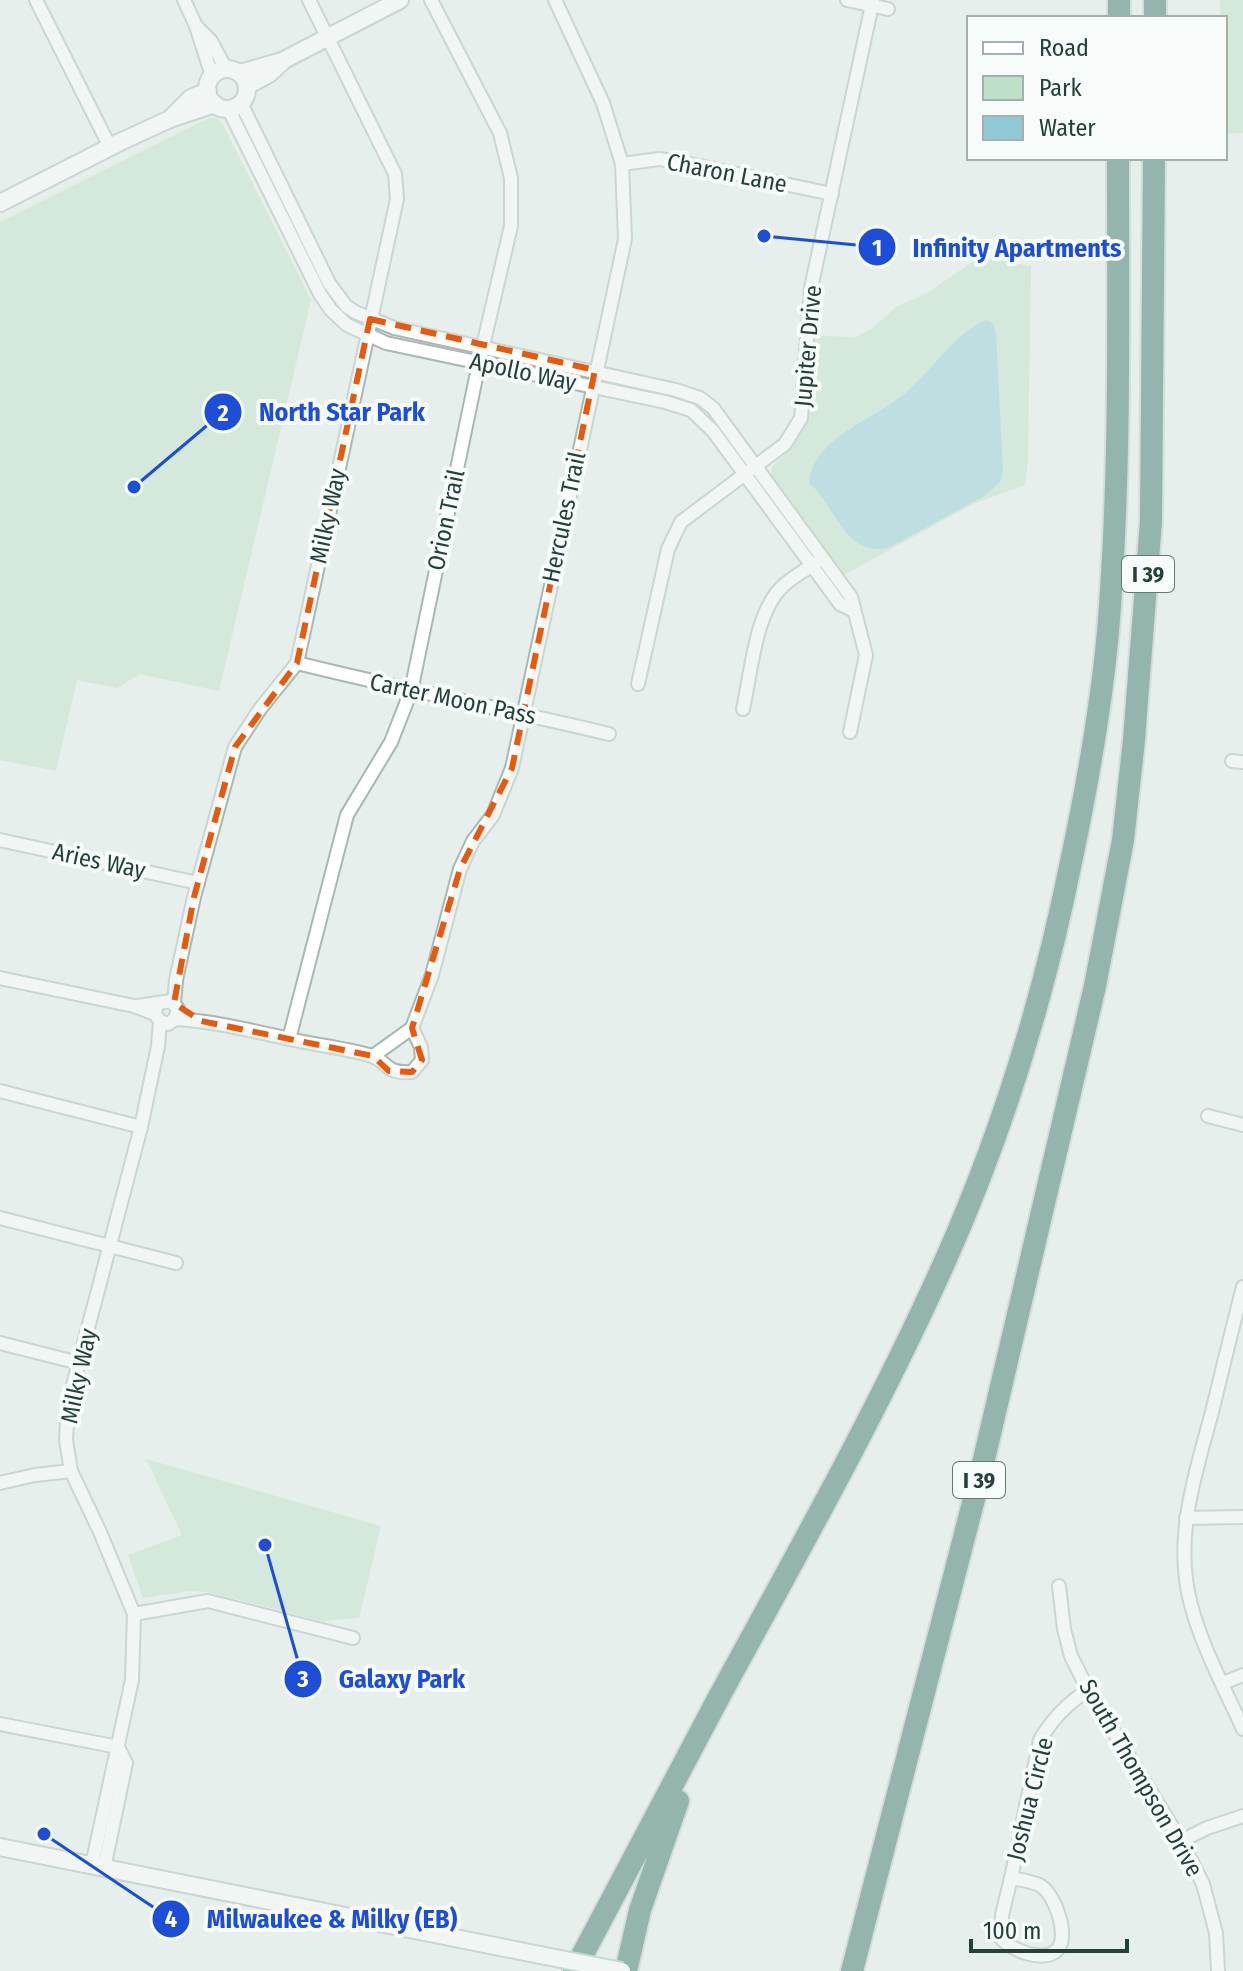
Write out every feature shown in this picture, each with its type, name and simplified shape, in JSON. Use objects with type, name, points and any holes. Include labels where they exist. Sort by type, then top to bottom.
[{"type":"highway","name":"I 39","points":[[574,1971],[835,1485],[948,1255],[995,1131],[1047,962],[1071,865],[1084,795],[1107,638],[1115,526],[1118,404],[1118,160]]},
{"type":"highway","name":"I 39","points":[[852,1971],[981,1472],[1095,986],[1123,840],[1136,725],[1151,521],[1154,160]]},
{"type":"highway","points":[[867,1971],[981,1472]]},
{"type":"highway","points":[[624,1971],[640,1910],[707,1721]]},
{"type":"street","points":[[36,0],[110,147]]},
{"type":"street","name":"Apollo Way","points":[[184,0],[196,26],[211,41],[227,89],[320,294],[347,325],[399,346],[691,410],[706,422],[744,475],[816,563]]},
{"type":"street","name":"Milky Way","points":[[98,1867],[117,1749],[132,1680],[134,1614],[71,1471],[66,1440],[68,1404],[141,1127],[198,883],[235,747],[260,709],[297,663],[397,199],[397,181],[309,0]]},
{"type":"street","points":[[0,203],[170,119],[191,98],[227,89],[400,0]]},
{"type":"street","name":"Orion Trail","points":[[289,1039],[347,815],[391,742],[411,691],[479,363],[511,226],[511,178],[500,133],[431,0]]},
{"type":"street","name":"Hercules Trail","points":[[412,1028],[432,975],[460,869],[466,854],[493,815],[512,768],[591,386],[625,239],[622,164],[603,103],[555,0]]},
{"type":"street","points":[[847,0],[872,3],[888,9]]},
{"type":"street","name":"Jupiter Drive","points":[[638,684],[668,549],[681,522],[785,444],[801,418],[808,307],[872,3]]},
{"type":"street","name":"Apollo Way","points":[[227,89],[329,283],[346,306],[370,319],[410,332],[595,370],[700,398],[720,415],[756,466],[840,604],[852,610],[860,624],[866,655],[850,732]]},
{"type":"street","name":"Charon Lane","points":[[622,164],[659,159],[832,194]]},
{"type":"street","points":[[743,709],[758,635],[767,610],[780,588],[816,563]]},
{"type":"street","name":"Carter Moon Pass","points":[[297,663],[609,734]]},
{"type":"street","name":"Aries Way","points":[[0,840],[198,883]]},
{"type":"street","points":[[0,978],[373,1056],[389,1071],[412,1072],[422,1060],[421,1047],[412,1028],[373,1056]]},
{"type":"street","points":[[0,1091],[141,1127]]},
{"type":"street","points":[[1208,1116],[1243,1125]]},
{"type":"street","points":[[0,1218],[176,1263]]},
{"type":"street","points":[[1243,1287],[1186,1518],[1185,1566],[1191,1604],[1205,1644],[1243,1729]]},
{"type":"street","points":[[0,1343],[79,1363]]},
{"type":"street","points":[[0,1483],[71,1471]]},
{"type":"street","points":[[1186,1518],[1243,1517]]},
{"type":"street","name":"South Thompson Drive","points":[[1059,1586],[1071,1656],[1088,1690],[1181,1841],[1203,1884],[1216,1933],[1218,1971]]},
{"type":"street","points":[[134,1614],[208,1601],[353,1638]]},
{"type":"street","points":[[1223,1683],[1243,1675]]},
{"type":"street","name":"Joshua Circle","points":[[1011,1878],[1042,1887],[1053,1899],[1062,1936],[1058,1948],[1052,1953],[1039,1955],[1011,1947],[1001,1938],[1002,1915],[1040,1740],[1050,1723],[1072,1700],[1088,1690]]},
{"type":"street","points":[[0,1724],[117,1749]]},
{"type":"street","points":[[1181,1841],[1243,1816]]},
{"type":"street","points":[[0,1847],[624,1971]]},
{"type":"highlighted area","points":[[370,319],[595,370],[512,768],[460,869],[412,1028],[422,1060],[412,1072],[389,1071],[373,1056],[201,1021],[174,1003],[194,897],[235,747],[297,663]]},
{"type":"green space","points":[[1220,0],[1243,0],[1243,133],[1227,134],[1227,16],[1221,16]]},
{"type":"green space","points":[[209,118],[217,118],[222,123],[311,300],[219,691],[140,674],[117,688],[77,680],[56,771],[0,760],[0,222]]},
{"type":"green space","points":[[984,257],[1031,266],[1025,485],[973,504],[844,575],[771,476],[772,467],[799,437],[811,409],[814,338],[855,337],[873,328],[896,307],[929,292]]},
{"type":"green space","points":[[146,1459],[381,1526],[359,1618],[322,1621],[207,1592],[189,1591],[143,1598],[128,1555],[182,1535]]},
{"type":"water","points":[[986,320],[993,323],[996,334],[1003,470],[1000,482],[984,496],[888,548],[873,549],[861,545],[842,527],[809,483],[813,466],[835,440],[909,390],[954,343]]},
{"type":"place","name":"Infinity Apartments","points":[[764,236]]},
{"type":"place","name":"North Star Park","points":[[134,487]]},
{"type":"place","name":"Galaxy Park","points":[[265,1545]]},
{"type":"place","name":"Milwaukee & Milky (EB)","points":[[44,1834]]}]
